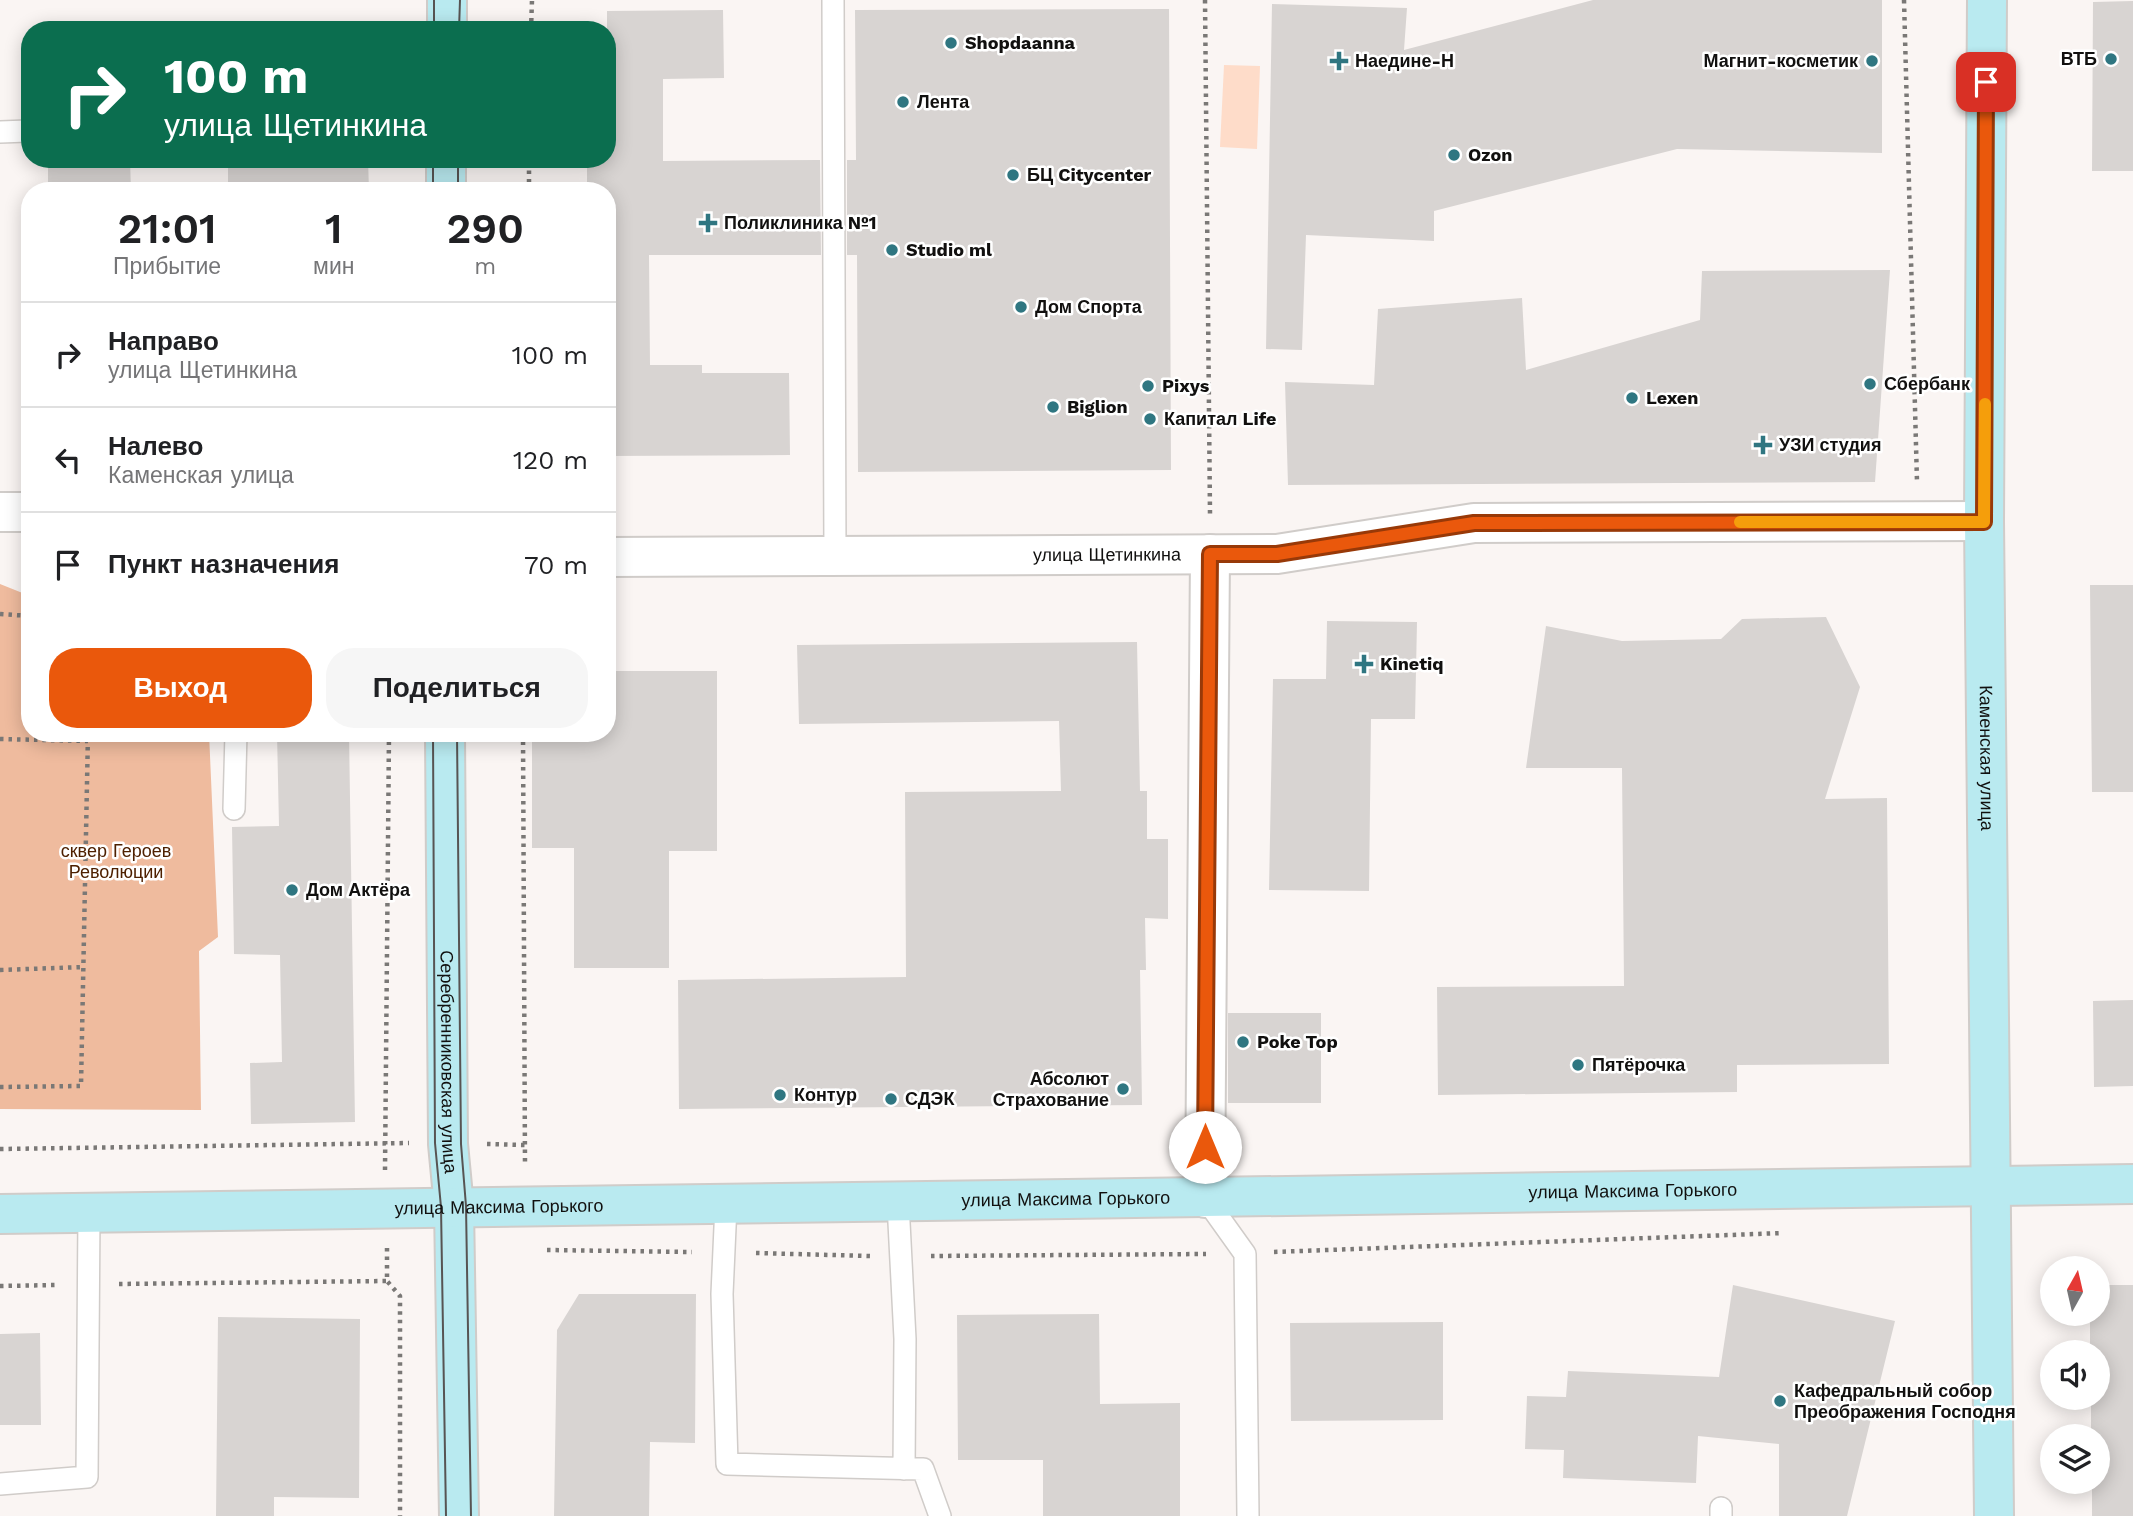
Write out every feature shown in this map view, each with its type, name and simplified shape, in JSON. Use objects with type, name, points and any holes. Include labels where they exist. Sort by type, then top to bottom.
[{"type":"street","points":[[447,0],[447,21]]},
{"type":"street","name":"Каменская улица","points":[[1987,0],[1984,522],[1994,1516]]},
{"type":"street","points":[[0,512],[21,512]]},
{"type":"street","name":"улица Щетинкина","points":[[616,557],[1277,554],[1474,523],[1984,522]]},
{"type":"street","points":[[1205,1198],[1210,554]]},
{"type":"street","name":"Серебренниковская улица","points":[[445,742],[448,1144],[454,1207],[459,1516]]},
{"type":"street","name":"улица Максима Горького","points":[[0,1214],[2133,1184]]},
{"type":"lane","points":[[832,0],[835,556]]},
{"type":"lane","points":[[0,132],[21,131]]},
{"type":"lane","points":[[234,808],[236,742]]},
{"type":"lane","points":[[1205,1198],[1245,1254],[1248,1516]]},
{"type":"lane","points":[[898,1203],[905,1339],[904,1469]]},
{"type":"lane","points":[[726,1205],[722,1294],[727,1464],[922,1469],[940,1516]]},
{"type":"lane","points":[[0,1484],[87,1477],[89,1213]]},
{"type":"path","points":[[531,21],[532,0]]},
{"type":"path","points":[[1205,0],[1210,554]]},
{"type":"path","points":[[1904,0],[1917,469]]},
{"type":"path","points":[[0,614],[21,615]]},
{"type":"path","points":[[0,739],[21,739]]},
{"type":"path","points":[[0,1087],[81,1086],[88,742]]},
{"type":"path","points":[[0,1149],[384,1142],[388,742]]},
{"type":"path","points":[[523,742],[525,1206]]},
{"type":"path","points":[[0,970],[84,967]]},
{"type":"path","points":[[0,1286],[387,1281],[400,1296],[400,1516]]},
{"type":"shaded area","points":[[1224,65],[1260,66],[1257,149],[1220,147]]},
{"type":"green space","name":"сквер Героев Революции","points":[[0,584],[21,592],[21,742],[209,742],[218,937],[199,951],[201,1110],[0,1109]]},
{"type":"building","points":[[1593,0],[1882,0],[1882,153],[1677,149],[1434,211],[1434,241],[1306,235],[1302,350],[1266,349],[1272,4],[1407,8],[1404,50]]},
{"type":"building","points":[[2133,1],[2133,171],[2092,171],[2093,2]]},
{"type":"building","name":"БЦ Citycenter","points":[[1169,9],[1171,470],[858,472],[857,255],[847,255],[847,160],[856,160],[855,10]]},
{"type":"building","name":"Поликлиника №1","points":[[723,10],[724,78],[663,79],[663,161],[820,160],[821,255],[649,255],[650,365],[702,365],[702,373],[789,373],[790,455],[616,456],[616,182],[587,182],[587,168],[616,168],[616,21],[607,21],[607,11]]},
{"type":"building","points":[[48,168],[130,168],[131,182],[48,182]]},
{"type":"building","points":[[228,168],[368,168],[369,182],[228,182]]},
{"type":"building","points":[[1890,270],[1875,482],[1288,485],[1285,382],[1374,385],[1378,309],[1522,298],[1526,370],[1700,320],[1702,271]]},
{"type":"building","points":[[2090,585],[2133,585],[2133,792],[2092,792]]},
{"type":"building","points":[[1826,617],[1860,687],[1825,799],[1887,798],[1889,1064],[1737,1065],[1737,1092],[1438,1095],[1437,987],[1624,986],[1622,768],[1526,768],[1546,626],[1622,641],[1721,639],[1742,619]]},
{"type":"building","points":[[1327,621],[1417,622],[1415,719],[1371,719],[1369,891],[1269,890],[1273,679],[1326,679]]},
{"type":"building","points":[[1137,642],[1140,791],[1147,791],[1147,839],[1168,839],[1168,919],[1145,918],[1146,970],[1140,970],[1142,1105],[679,1109],[678,980],[906,977],[905,792],[1061,791],[1059,721],[799,724],[797,645]]},
{"type":"building","points":[[616,671],[717,671],[717,851],[669,851],[669,968],[574,968],[574,848],[532,848],[532,742],[616,742]]},
{"type":"building","name":"Дом Актёра","points":[[277,742],[349,742],[355,1122],[251,1124],[250,1063],[282,1062],[280,955],[234,954],[232,827],[279,826]]},
{"type":"building","points":[[2133,1000],[2133,1086],[2094,1087],[2093,1001]]},
{"type":"building","points":[[1228,1013],[1321,1013],[1321,1103],[1228,1103]]},
{"type":"building","points":[[1733,1285],[1895,1321],[1847,1516],[1779,1516],[1779,1444],[1698,1436],[1696,1483],[1563,1478],[1564,1450],[1525,1449],[1527,1396],[1566,1397],[1568,1371],[1719,1377]]},
{"type":"building","points":[[2110,1285],[2133,1285],[2133,1516],[2092,1516],[2092,1494],[2110,1494],[2110,1424],[2091,1424],[2091,1410],[2110,1410],[2110,1340],[2090,1340],[2090,1326],[2110,1326]]},
{"type":"building","points":[[579,1294],[696,1294],[695,1443],[650,1442],[649,1516],[554,1516],[557,1330]]},
{"type":"building","points":[[1099,1314],[1100,1404],[1180,1403],[1180,1516],[1043,1516],[1043,1460],[958,1460],[957,1315]]},
{"type":"building","points":[[218,1317],[360,1319],[359,1498],[274,1497],[274,1516],[216,1516]]},
{"type":"building","points":[[1443,1322],[1443,1420],[1291,1421],[1290,1323]]},
{"type":"building","points":[[40,1333],[41,1425],[0,1425],[0,1334]]},
{"type":"tram line","points":[[434,0],[434,21]]},
{"type":"tram line","points":[[459,21],[460,0]]},
{"type":"tram line","points":[[433,168],[433,182]]},
{"type":"tram line","points":[[458,168],[458,182]]},
{"type":"tram line","points":[[433,742],[435,1143],[441,1207],[446,1516]]},
{"type":"tram line","points":[[457,742],[461,1144],[466,1206],[471,1516]]},
{"type":"slow traffic","points":[[1740,522],[1984,522],[1985,404]]},
{"type":"place","name":"Shopdaanna","points":[[951,43]]},
{"type":"place","name":"ВТБ","points":[[2111,59]]},
{"type":"place","name":"Наедине-Н","points":[[1339,61]]},
{"type":"place","name":"Магнит-косметик","points":[[1872,61]]},
{"type":"place","name":"Лента","points":[[903,102]]},
{"type":"place","name":"Ozon","points":[[1454,155]]},
{"type":"place","name":"БЦ Citycenter","points":[[1013,175]]},
{"type":"place","name":"Поликлиника №1","points":[[708,223]]},
{"type":"place","name":"Studio ml","points":[[892,250]]},
{"type":"place","name":"Дом Спорта","points":[[1021,307]]},
{"type":"place","name":"Сбербанк","points":[[1870,384]]},
{"type":"place","name":"Pixys","points":[[1148,386]]},
{"type":"place","name":"Lexen","points":[[1632,398]]},
{"type":"place","name":"Biglion","points":[[1053,407]]},
{"type":"place","name":"Капитал Life","points":[[1150,419]]},
{"type":"place","name":"УЗИ студия","points":[[1763,445]]},
{"type":"place","name":"Kinetiq","points":[[1364,664]]},
{"type":"place","name":"Дом Актёра","points":[[292,890]]},
{"type":"place","name":"Poke Top","points":[[1243,1042]]},
{"type":"place","name":"Пятёрочка","points":[[1578,1065]]},
{"type":"place","name":"Абсолют Страхование","points":[[1123,1089]]},
{"type":"place","name":"Контур","points":[[780,1095]]},
{"type":"place","name":"СДЭК","points":[[891,1099]]},
{"type":"place","name":"Кафедральный собор Преображения Господня","points":[[1780,1401]]},
{"type":"route","points":[[1205,1147],[1210,554],[1277,554],[1474,523],[1984,522],[1986,82]]}]
